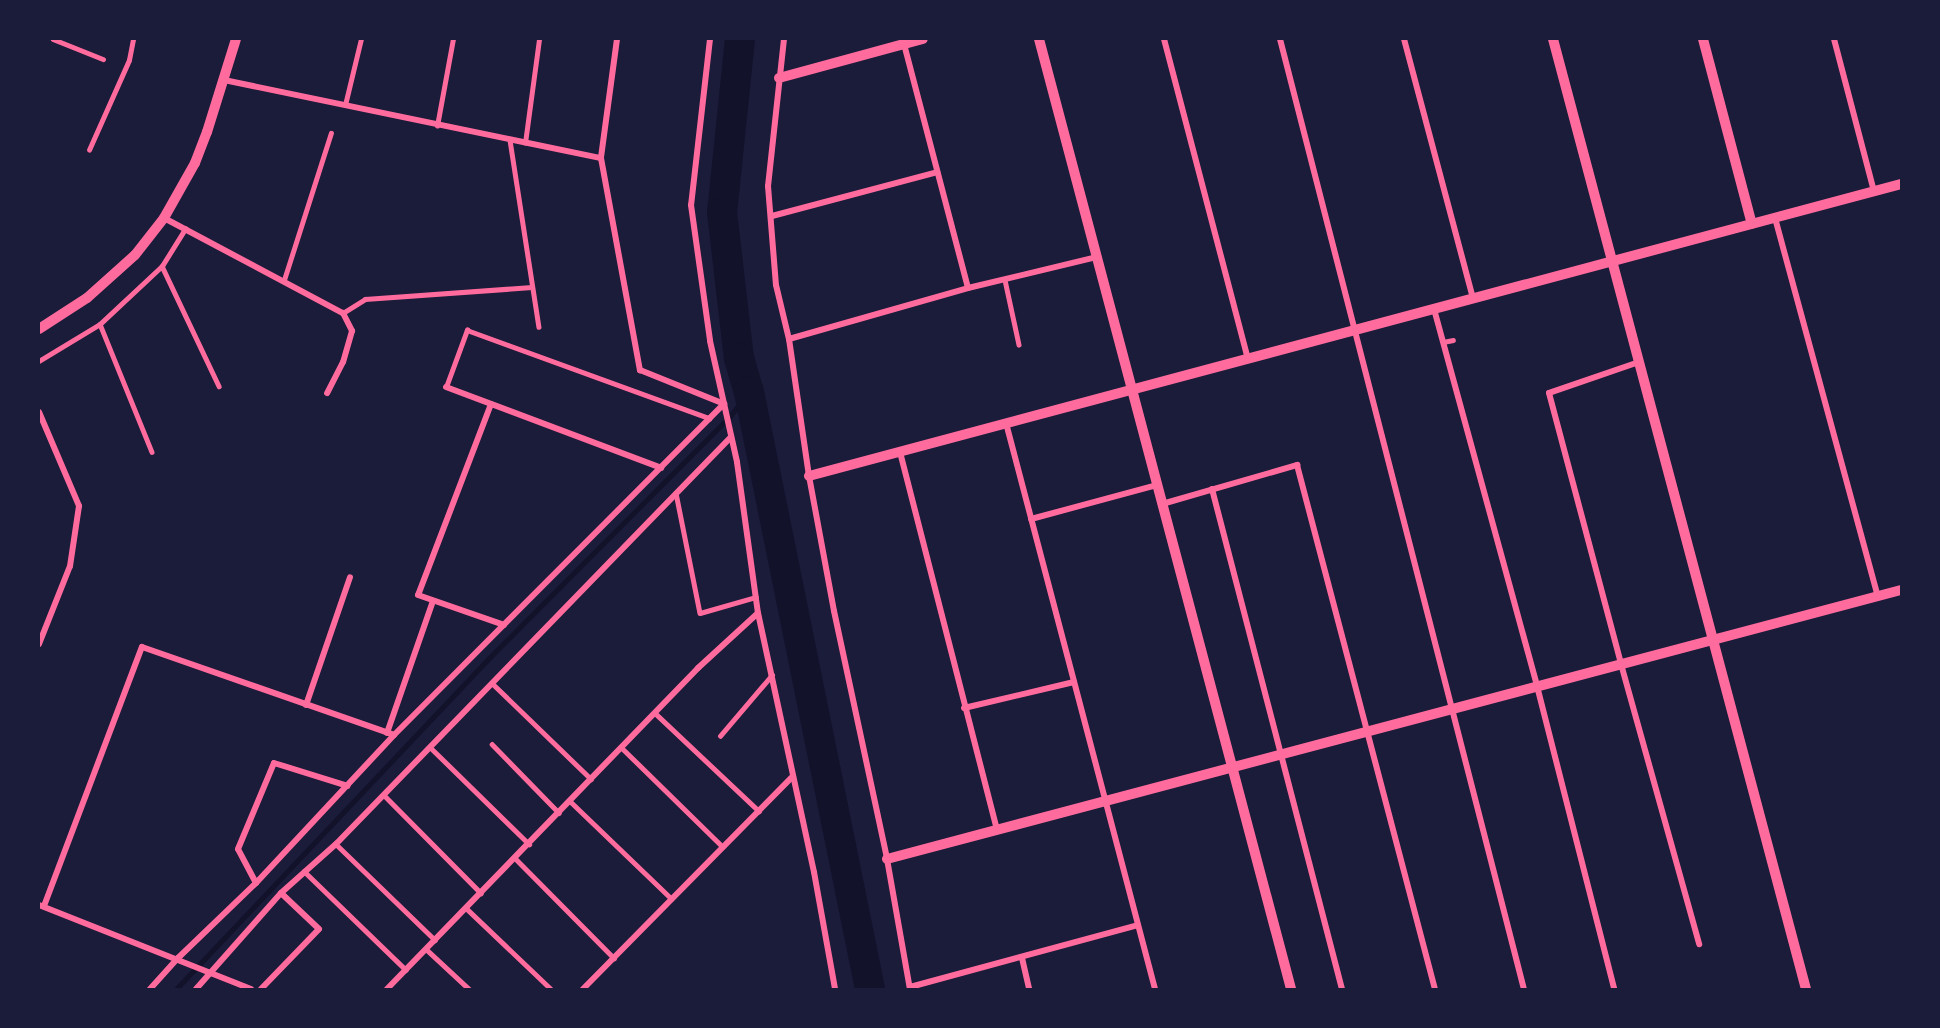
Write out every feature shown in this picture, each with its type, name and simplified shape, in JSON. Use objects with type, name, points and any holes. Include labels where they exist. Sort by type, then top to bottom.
[{"type":"street","points":[[39,329],[87,298],[135,255],[164,218],[195,163],[236,39]]},
{"type":"street","points":[[616,39],[601,158],[639,370],[724,404]]},
{"type":"street","points":[[710,39],[691,205],[710,341],[731,436],[758,613],[814,872],[835,989]]},
{"type":"street","points":[[784,39],[768,186],[776,285],[789,339],[808,476],[834,611],[887,859],[910,988],[1138,925]]},
{"type":"street","points":[[779,78],[923,39]]},
{"type":"street","points":[[1039,39],[1291,989]]},
{"type":"street","points":[[1164,39],[1248,358]]},
{"type":"street","points":[[1280,39],[1524,989]]},
{"type":"street","points":[[1404,39],[1473,299]]},
{"type":"street","points":[[1553,39],[1806,989]]},
{"type":"street","points":[[1703,39],[1752,224]]},
{"type":"street","points":[[1834,39],[1874,192]]},
{"type":"street","points":[[904,44],[968,288]]},
{"type":"street","points":[[224,80],[601,158]]},
{"type":"street","points":[[772,216],[937,172]]},
{"type":"street","points":[[808,476],[1901,184]]},
{"type":"street","points":[[164,218],[343,313],[352,331],[343,362],[327,393]]},
{"type":"street","points":[[1775,218],[1878,596]]},
{"type":"street","points":[[789,339],[968,288],[1097,257]]},
{"type":"street","points":[[1434,309],[1537,686],[1614,989]]},
{"type":"street","points":[[1640,362],[1550,393],[1621,664],[1699,944]]},
{"type":"street","points":[[446,387],[661,468]]},
{"type":"street","points":[[491,404],[418,595],[504,625]]},
{"type":"street","points":[[150,989],[178,958],[256,884],[394,735],[724,404]]},
{"type":"street","points":[[39,412],[79,506],[70,566],[39,644]]},
{"type":"street","points":[[1006,423],[1155,989]]},
{"type":"street","points":[[196,989],[281,893],[336,844],[731,436]]},
{"type":"street","points":[[900,452],[997,830]]},
{"type":"street","points":[[1162,504],[1297,465],[1365,732],[1435,989]]},
{"type":"street","points":[[1031,519],[1157,485]]},
{"type":"street","points":[[1212,489],[1342,989]]},
{"type":"street","points":[[306,705],[350,577]]},
{"type":"street","points":[[887,859],[1901,590]]},
{"type":"street","points":[[387,733],[434,601]]},
{"type":"street","points":[[388,989],[698,668],[758,613]]},
{"type":"street","points":[[251,989],[178,958],[42,906],[142,646],[394,735]]},
{"type":"street","points":[[964,708],[1074,682]]},
{"type":"street","points":[[256,884],[238,849],[274,763],[348,786]]},
{"type":"street","points":[[583,989],[793,776]]},
{"type":"street","points":[[261,989],[319,928],[281,893]]},
{"type":"street","points":[[1022,958],[1029,989]]},
{"type":"lane","points":[[53,39],[103,59]]},
{"type":"lane","points":[[89,150],[129,60],[134,39]]},
{"type":"lane","points":[[345,105],[361,39]]},
{"type":"lane","points":[[438,126],[453,39]]},
{"type":"lane","points":[[525,143],[539,39]]},
{"type":"lane","points":[[284,280],[331,133]]},
{"type":"lane","points":[[510,140],[539,327]]},
{"type":"lane","points":[[39,362],[100,324],[162,266],[185,229]]},
{"type":"lane","points":[[162,266],[219,386]]},
{"type":"lane","points":[[1005,279],[1019,345]]},
{"type":"lane","points":[[343,313],[365,299],[532,287]]},
{"type":"lane","points":[[100,324],[152,452]]},
{"type":"lane","points":[[446,387],[467,330],[709,418]]},
{"type":"lane","points":[[1443,342],[1454,340]]},
{"type":"lane","points":[[676,493],[700,613],[756,597]]},
{"type":"lane","points":[[720,736],[772,675]]},
{"type":"lane","points":[[492,683],[591,780]]},
{"type":"lane","points":[[655,713],[759,811]]},
{"type":"lane","points":[[492,744],[559,813]]},
{"type":"lane","points":[[430,747],[529,844]]},
{"type":"lane","points":[[622,748],[723,847]]},
{"type":"lane","points":[[384,795],[481,893]]},
{"type":"lane","points":[[570,801],[672,899]]},
{"type":"lane","points":[[336,844],[435,940]]},
{"type":"lane","points":[[515,858],[614,958]]},
{"type":"lane","points":[[304,871],[406,970]]},
{"type":"lane","points":[[466,908],[552,989]]},
{"type":"lane","points":[[426,949],[469,989]]},
{"type":"waterway","points":[[740,39],[722,212],[739,358],[749,392],[870,989]]},
{"type":"waterway","points":[[176,989],[489,658],[730,416],[749,392]]}]
